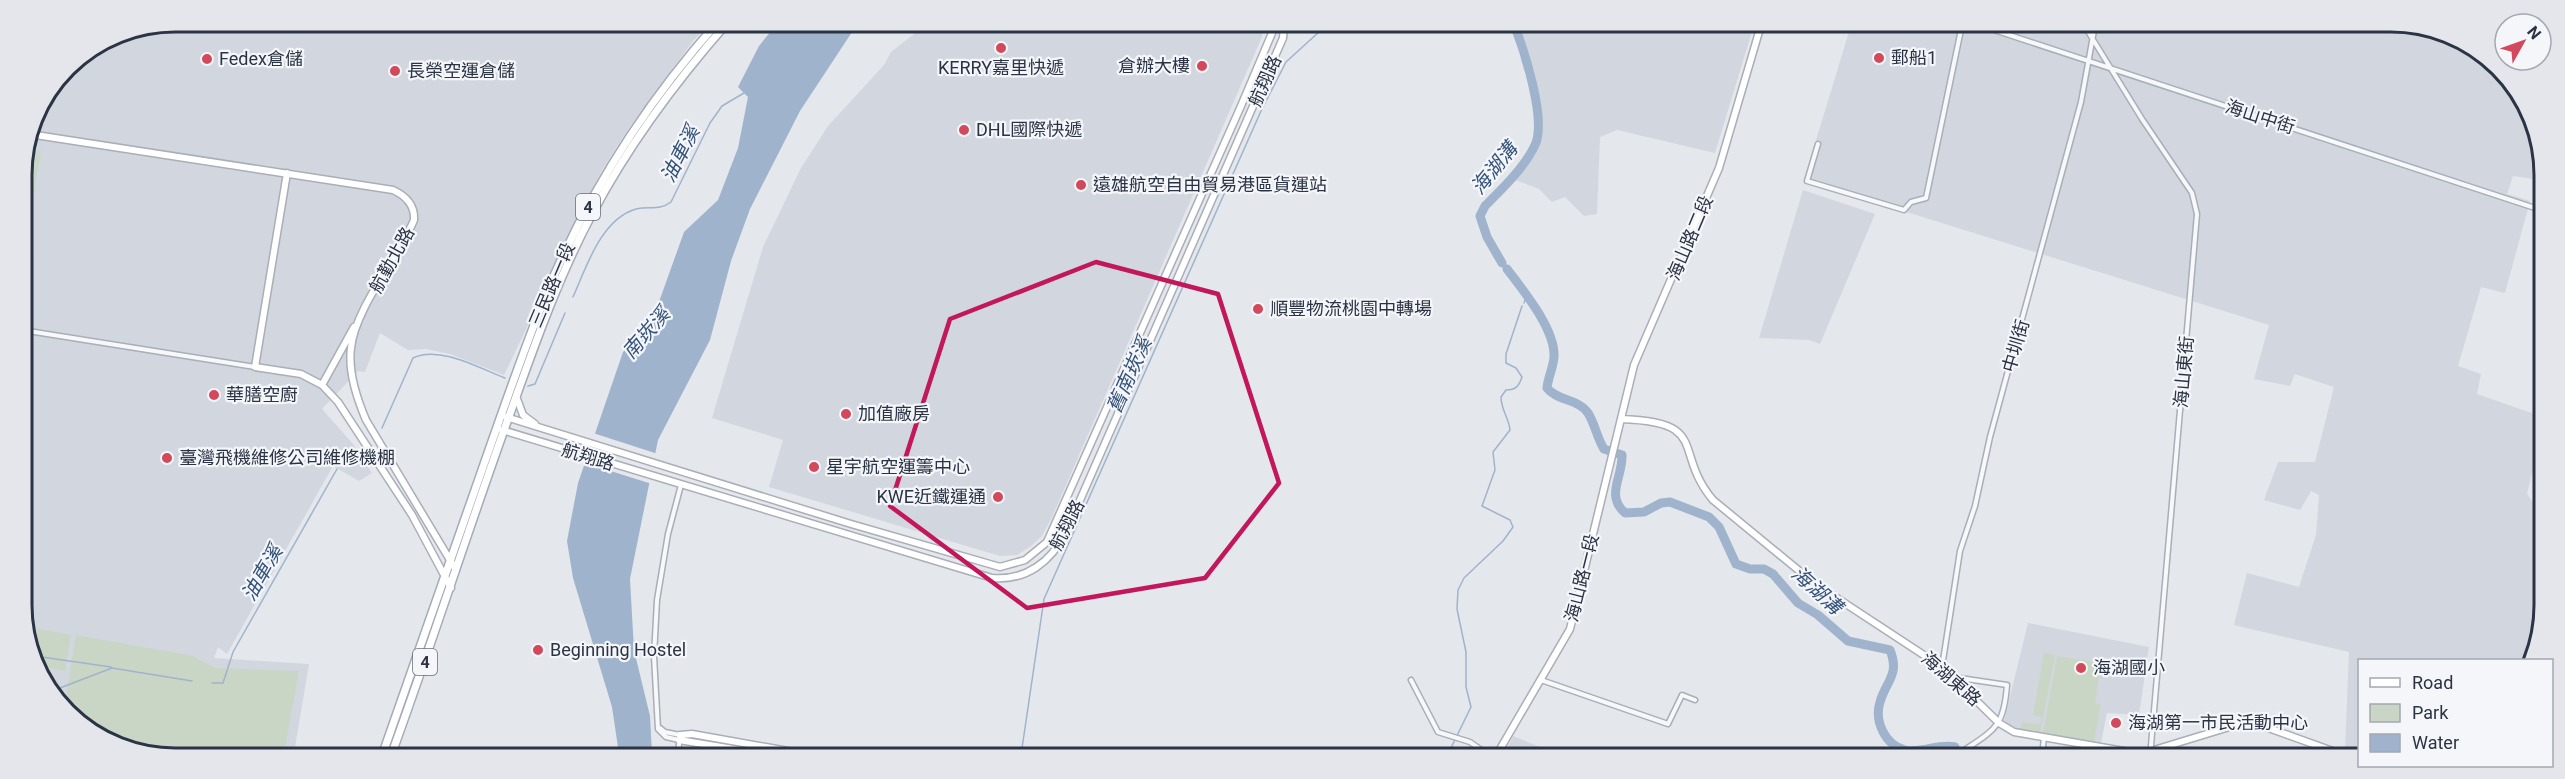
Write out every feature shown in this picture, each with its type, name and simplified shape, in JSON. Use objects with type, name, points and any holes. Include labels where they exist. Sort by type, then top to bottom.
[{"type":"main road","name":"三民路一段","points":[[445,577],[500,415],[546,295],[597,190],[661,93],[710,32]]},
{"type":"main road","name":"三民路一段","points":[[456,570],[553,297],[592,214],[664,100],[720,32]]},
{"type":"main road","name":"4","points":[[394,748],[456,570]]},
{"type":"main road","name":"4","points":[[385,748],[445,577]]},
{"type":"street","name":"航翔路","points":[[496,428],[992,578],[1017,576],[1048,560],[1066,532],[1242,133],[1283,38],[1283,31]]},
{"type":"street","name":"海山路二段","points":[[1613,452],[1634,365],[1719,168],[1759,31]]},
{"type":"street","points":[[1818,144],[1807,181],[1904,210],[1911,202],[1926,198],[1961,31]]},
{"type":"street","name":"海山中街","points":[[1998,31],[2534,208]]},
{"type":"street","name":"海山東街","points":[[2088,31],[2192,193],[2197,214],[2152,747]]},
{"type":"street","name":"中圳街","points":[[1942,667],[1960,551],[1975,506],[1990,437],[2032,290],[2080,102],[2094,31]]},
{"type":"street","name":"航翔路","points":[[500,415],[1000,567],[1025,560],[1047,542],[1241,106],[1272,32]]},
{"type":"street","name":"航勤北路","points":[[37,135],[393,190],[411,204],[415,212],[411,228],[359,319],[351,348],[357,398],[366,420],[456,570]]},
{"type":"street","points":[[255,367],[287,173]]},
{"type":"street","points":[[322,385],[359,319]]},
{"type":"street","points":[[32,332],[301,374],[322,385],[338,402],[412,515],[451,588]]},
{"type":"street","points":[[516,396],[523,415],[540,427]]},
{"type":"street","name":"海湖東路","points":[[1621,419],[1661,423],[1681,434],[1687,441],[1701,483],[1713,500],[1814,583],[1942,667],[1999,723],[2014,732],[2097,747]]},
{"type":"street","name":"海山路一段","points":[[1501,747],[1570,629],[1613,452]]},
{"type":"street","points":[[679,484],[657,600],[654,656],[657,720],[661,733],[733,748]]},
{"type":"street","points":[[1953,677],[2007,685],[2004,715],[1999,723],[1968,747]]},
{"type":"street","points":[[1411,680],[1438,732],[1470,742],[1478,747]]},
{"type":"street","points":[[1541,680],[1668,724],[1682,695],[1695,700]]},
{"type":"street","name":"海湖東路","points":[[2171,747],[2249,721],[2321,747]]},
{"type":"street","points":[[680,737],[692,734],[764,748]]},
{"type":"street","points":[[679,748],[680,737]]},
{"type":"street","points":[[2043,747],[2044,737]]},
{"type":"highlighted area","points":[[1096,262],[1218,294],[1279,483],[1205,578],[1027,608],[890,506],[950,319]]},
{"type":"shaded area","points":[[1517,31],[1752,31],[1715,153],[1617,130],[1600,137],[1597,214],[1584,216],[1565,197],[1552,202],[1539,189],[1510,178],[1536,145],[1538,124],[1528,62]]},
{"type":"shaded area","points":[[1849,31],[2084,31],[2089,39],[2091,31],[2390,31],[2427,36],[2454,46],[2485,67],[2509,95],[2526,129],[2531,147],[2534,179],[2513,176],[2507,194],[2530,201],[2505,293],[2481,287],[2458,366],[2481,374],[2477,394],[2534,414],[2534,465],[2527,494],[2534,504],[2534,604],[2529,641],[2523,659],[2358,659],[2358,747],[2345,747],[2349,652],[2234,625],[2247,573],[2299,587],[2316,535],[2319,495],[2311,491],[2300,510],[2264,500],[2278,462],[2315,462],[2334,387],[2295,374],[2290,386],[2254,379],[2269,325],[1804,180]]},
{"type":"shaded area","points":[[165,32],[702,32],[629,128],[602,170],[504,375],[450,354],[426,349],[408,350],[380,333],[365,372],[358,371],[322,409],[353,444],[372,473],[359,481],[333,466],[227,654],[218,647],[214,658],[309,664],[295,748],[175,748],[138,743],[111,733],[80,712],[67,699],[46,668],[34,632],[32,614],[32,165],[36,138],[51,103],[73,73],[103,51],[129,39]]},
{"type":"shaded area","points":[[917,32],[1262,32],[1262,37],[1052,517],[1042,536],[1017,555],[1000,556],[769,487],[783,440],[712,418],[763,247],[801,168],[828,126],[884,65],[891,52]]},
{"type":"shaded area","points":[[1803,190],[1875,214],[1820,344],[1810,340],[1759,338]]},
{"type":"shaded area","name":"海湖國小","points":[[2028,623],[2149,647],[2139,715],[2107,713],[2101,743],[2021,731],[2004,721]]},
{"type":"shaded area","points":[[1513,736],[1541,747],[1508,747]]},
{"type":"green space","points":[[34,150],[41,151],[32,204]]},
{"type":"green space","points":[[34,628],[71,635],[65,671],[46,667]]},
{"type":"green space","points":[[76,635],[193,656],[215,668],[299,671],[285,748],[175,748],[138,743],[111,733],[95,723],[66,697]]},
{"type":"green space","points":[[2044,653],[2055,655],[2040,733],[2021,731],[2022,722],[2040,725],[2042,717],[2033,715]]},
{"type":"green space","points":[[2057,656],[2101,663],[2095,703],[2101,704],[2094,742],[2043,734]]},
{"type":"water","name":"南崁溪","points":[[770,32],[852,32],[800,111],[750,209],[731,261],[710,340],[658,440],[630,579],[634,650],[650,716],[652,748],[618,748],[612,707],[573,578],[567,541],[578,483],[623,352],[655,313],[684,232],[718,200],[738,148],[748,97],[738,87],[759,46]]},
{"type":"pier","points":[[593,433],[658,454],[652,484],[582,462]]},
{"type":"waterway","name":"舊南崁溪","points":[[1022,748],[1044,599],[1261,111],[1286,62],[1319,31]]},
{"type":"waterway","name":"海湖溝","points":[[1502,263],[1487,237],[1480,216],[1485,206],[1525,161],[1535,145],[1538,134],[1533,85],[1517,31]]},
{"type":"waterway","name":"油車溪","points":[[573,297],[596,246],[613,223],[624,214],[636,209],[658,207],[671,202],[710,123],[722,106],[744,93]]},
{"type":"waterway","name":"海湖溝","points":[[1507,269],[1537,310],[1553,345],[1553,364],[1547,388],[1556,395],[1584,408],[1604,449],[1622,455],[1616,485],[1616,499],[1619,506],[1625,513],[1644,512],[1661,503],[1670,502],[1709,517],[1719,527],[1736,564],[1750,569],[1764,569],[1773,574],[1798,603],[1818,615],[1848,641],[1890,650],[1894,666],[1880,702],[1879,717],[1887,738],[1899,747]]},
{"type":"waterway","name":"海湖溝","points":[[1524,303],[1527,295]]},
{"type":"waterway","points":[[1451,747],[1471,707],[1466,687],[1466,652],[1457,609],[1458,590],[1464,578],[1503,541],[1513,527],[1510,520],[1482,506],[1495,470],[1493,452],[1510,430],[1501,397],[1506,390],[1517,387],[1522,377],[1516,368],[1506,363],[1506,354],[1522,306]]},
{"type":"waterway","name":"油車溪","points":[[528,386],[535,384],[565,313]]},
{"type":"waterway","name":"油車溪","points":[[382,428],[413,358],[435,354],[447,356],[505,378]]},
{"type":"waterway","name":"油車溪","points":[[212,683],[223,683],[233,652],[337,469]]},
{"type":"waterway","points":[[42,657],[111,667]]},
{"type":"waterway","name":"油車溪","points":[[59,688],[112,668],[192,681]]},
{"type":"waterway","name":"海湖溝","points":[[1937,747],[1955,747]]},
{"type":"place","name":"KERRY嘉里快遞","points":[[1001,48]]},
{"type":"place","name":"郵船1","points":[[1879,58]]},
{"type":"place","name":"Fedex倉儲","points":[[207,59]]},
{"type":"place","name":"倉辦大樓","points":[[1202,66]]},
{"type":"place","name":"長榮空運倉儲","points":[[395,71]]},
{"type":"place","name":"DHL國際快遞","points":[[964,130]]},
{"type":"place","name":"遠雄航空自由貿易港區貨運站","points":[[1081,185]]},
{"type":"place","name":"順豐物流桃園中轉場","points":[[1258,309]]},
{"type":"place","name":"華膳空廚","points":[[214,395]]},
{"type":"place","name":"加值廠房","points":[[846,414]]},
{"type":"place","name":"臺灣飛機維修公司維修機棚","points":[[167,458]]},
{"type":"place","name":"星宇航空運籌中心","points":[[814,467]]},
{"type":"place","name":"KWE近鐵運通","points":[[998,497]]},
{"type":"place","name":"Beginning Hostel","points":[[538,650]]},
{"type":"place","name":"海湖國小","points":[[2081,668]]},
{"type":"place","name":"海湖第一市民活動中心","points":[[2116,723]]}]
